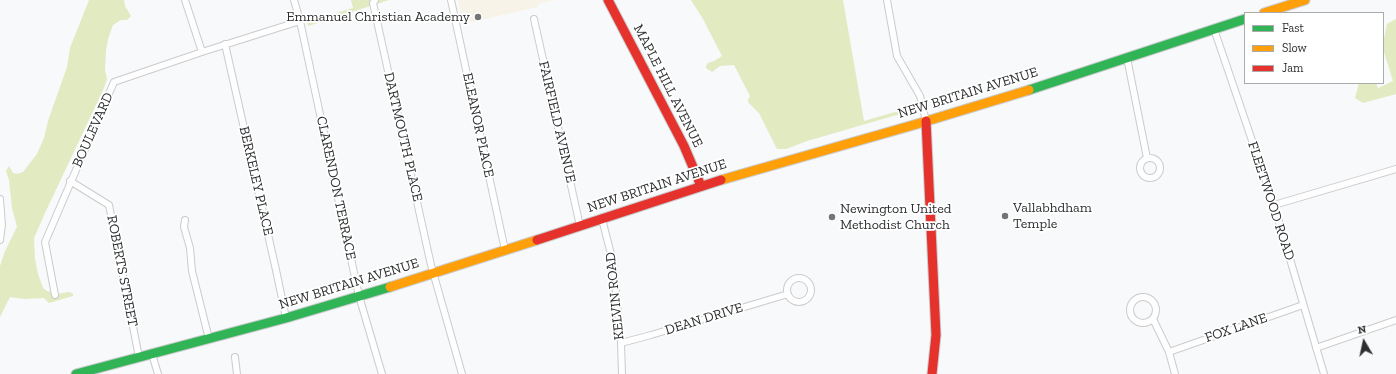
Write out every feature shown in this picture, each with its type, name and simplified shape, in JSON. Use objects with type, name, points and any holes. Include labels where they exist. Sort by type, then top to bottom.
[{"type":"main road","name":"MAPLE HILL AVENUE","points":[[608,0],[684,146],[701,186]]},
{"type":"main road","points":[[1267,12],[1305,0]]},
{"type":"main road","name":"NEW BRITAIN AVENUE","points":[[76,374],[286,318],[433,274],[701,186],[802,155],[926,121],[1058,81],[1244,19]]},
{"type":"main road","points":[[926,121],[936,335],[932,374]]},
{"type":"street","points":[[185,0],[202,52]]},
{"type":"street","name":"CLARENDON TERRACE","points":[[294,0],[300,21],[359,296],[382,374]]},
{"type":"street","name":"DARTMOUTH PLACE","points":[[375,0],[375,12],[433,274],[462,374]]},
{"type":"street","name":"ELEANOR PLACE","points":[[451,0],[505,250]]},
{"type":"street","points":[[888,0],[896,56],[920,96],[926,121]]},
{"type":"street","name":"FAIRFIELD AVENUE","points":[[534,19],[580,226]]},
{"type":"street","name":"BOULEVARD","points":[[55,295],[45,242],[114,82],[225,44],[300,21]]},
{"type":"street","name":"FLEETWOOD ROAD","points":[[1214,29],[1274,205],[1324,374]]},
{"type":"street","name":"BERKELEY PLACE","points":[[225,44],[286,318]]},
{"type":"street","points":[[1127,58],[1147,158]]},
{"type":"street","points":[[1274,205],[1396,169]]},
{"type":"street","name":"ROBERTS STREET","points":[[70,181],[109,206],[139,357]]},
{"type":"street","points":[[0,199],[2,225],[0,240]]},
{"type":"street","name":"KELVIN ROAD","points":[[602,219],[613,262],[621,343],[622,374]]},
{"type":"street","points":[[185,220],[184,228],[190,248],[192,271],[209,339]]},
{"type":"street","points":[[798,278],[806,280],[811,286],[812,290],[809,298],[802,302],[794,301],[788,294],[788,284],[794,279],[798,278]]},
{"type":"street","name":"DEAN DRIVE","points":[[621,343],[788,294]]},
{"type":"street","points":[[1153,319],[1146,323],[1141,323],[1134,319],[1130,311],[1132,303],[1143,297],[1151,300],[1156,306],[1153,319],[1169,352],[1175,374]]},
{"type":"street","name":"FOX LANE","points":[[1169,352],[1303,305]]},
{"type":"street","points":[[1316,348],[1396,320]]},
{"type":"street","points":[[152,354],[158,374]]},
{"type":"street","points":[[235,357],[237,374]]},
{"type":"shaded area","name":"Emmanuel Christian Academy","points":[[458,0],[554,0],[538,4],[538,7],[463,24]]},
{"type":"green space","points":[[89,0],[124,0],[125,6],[131,16],[127,20],[121,20],[113,25],[106,50],[105,70],[107,79],[104,88],[34,238],[35,259],[43,288],[57,294],[69,292],[73,294],[73,296],[49,303],[44,298],[24,299],[10,297],[0,317],[0,266],[5,251],[17,227],[12,208],[9,180],[6,171],[9,166],[13,173],[17,174],[23,172],[37,154],[44,138],[48,121],[67,67],[70,48]]},
{"type":"green space","points":[[351,0],[389,0],[308,26],[307,22],[353,8]]},
{"type":"green space","points":[[691,0],[843,0],[864,121],[912,108],[907,112],[807,141],[786,149],[777,149],[759,113],[748,102],[750,96],[734,65],[720,66],[712,72],[706,68],[708,63],[722,56],[703,19]]},
{"type":"green space","points":[[1396,19],[1396,94],[1363,103],[1355,98],[1359,84],[1376,84],[1378,88],[1393,81],[1384,52],[1384,38],[1387,24]]},
{"type":"traffic: fast","points":[[1029,90],[1244,19]]},
{"type":"traffic: fast","points":[[76,374],[286,318],[390,287]]},
{"type":"traffic: slow","points":[[1267,12],[1305,0]]},
{"type":"traffic: slow","points":[[721,180],[917,124],[1029,90]]},
{"type":"traffic: slow","points":[[390,287],[537,240]]},
{"type":"traffic: jam","points":[[608,0],[684,146],[701,186]]},
{"type":"traffic: jam","points":[[926,121],[936,335],[932,374]]},
{"type":"traffic: jam","points":[[537,240],[721,180]]},
{"type":"place","name":"Emmanuel Christian Academy","points":[[478,17]]},
{"type":"place","name":"Vallabhdham Temple","points":[[1005,216]]},
{"type":"place","name":"Newington United Methodist Church","points":[[832,217]]}]
